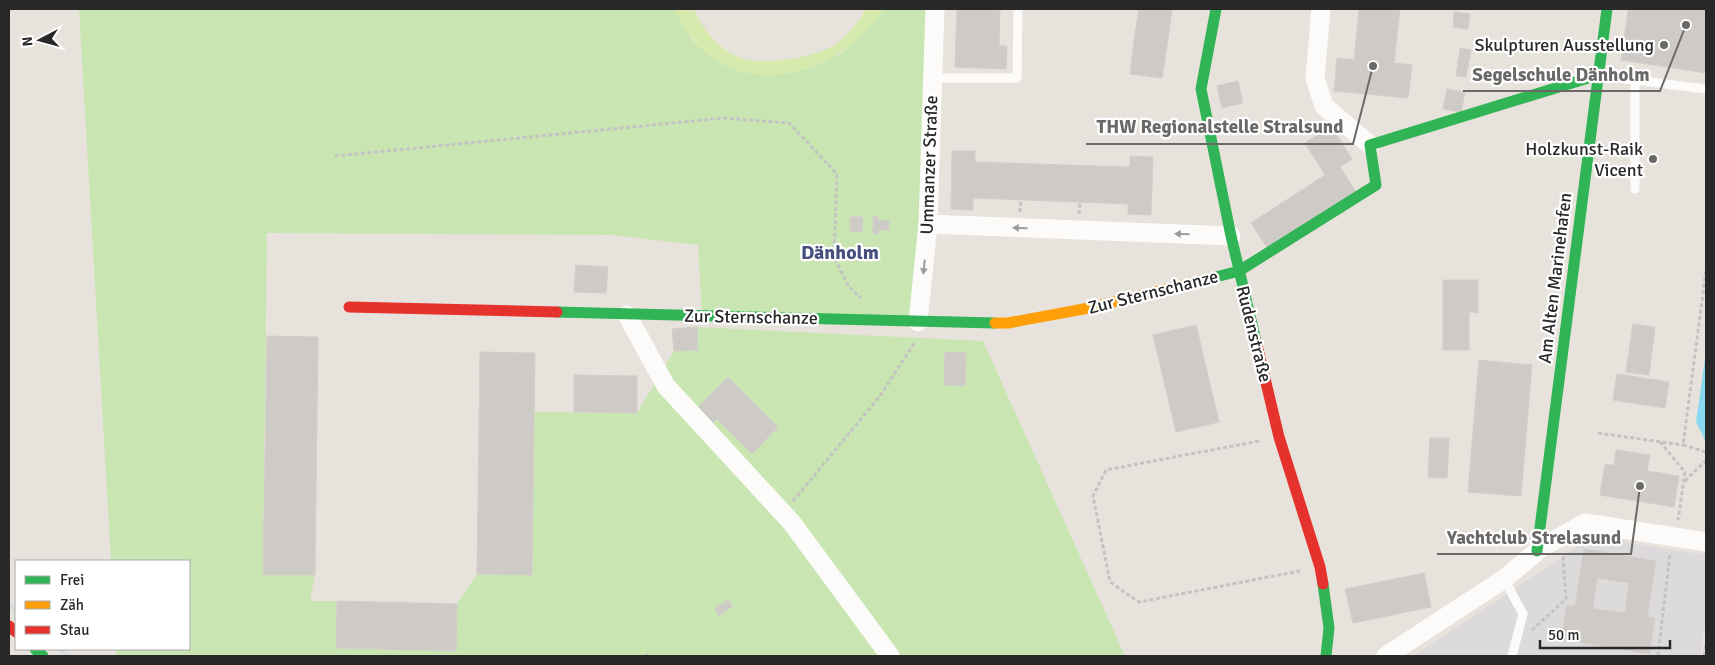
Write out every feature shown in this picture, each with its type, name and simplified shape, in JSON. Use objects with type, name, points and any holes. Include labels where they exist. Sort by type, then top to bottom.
[{"type":"street","name":"Ummanzer Straße","points":[[918,322],[928,224],[934,9]]},
{"type":"street","name":"Rudenstraße","points":[[1216,9],[1201,89],[1231,236],[1279,437],[1320,567],[1329,628],[1326,656]]},
{"type":"street","points":[[1321,9],[1315,78],[1324,106],[1370,145],[1598,75]]},
{"type":"street","name":"Am Alten Marinehafen","points":[[1537,551],[1607,9]]},
{"type":"street","name":"Zur Sternschanze","points":[[349,307],[1008,323],[1089,308],[1239,271],[1376,185],[1370,145]]},
{"type":"street","points":[[928,224],[1231,236]]},
{"type":"street","points":[[627,314],[666,386],[784,514],[890,656]]},
{"type":"street","points":[[1386,656],[1504,579],[1537,551],[1585,523],[1706,542]]},
{"type":"lane","points":[[933,78],[1017,78],[1018,9]]},
{"type":"lane","points":[[1598,75],[1706,89]]},
{"type":"lane","points":[[1635,80],[1635,190]]},
{"type":"lane","points":[[1504,579],[1523,614],[1513,652]]},
{"type":"path","points":[[335,156],[724,118],[789,123],[837,174],[834,257],[849,287],[864,301]]},
{"type":"path","points":[[1683,445],[1706,271]]},
{"type":"path","points":[[784,514],[880,396],[915,345],[918,322]]},
{"type":"path","points":[[1598,433],[1683,445],[1706,452]]},
{"type":"path","points":[[1279,437],[1106,470],[1093,496],[1110,582],[1139,602],[1320,567]]},
{"type":"path","points":[[1654,656],[1658,654],[1671,548],[1675,538],[1685,472],[1660,442]]},
{"type":"path","points":[[1684,481],[1705,463]]},
{"type":"path","points":[[1513,652],[1566,599],[1561,536]]},
{"type":"path","points":[[1704,656],[1706,645]]},
{"type":"shaded area","points":[[1592,537],[1706,555],[1706,620],[1700,656],[1413,656]]},
{"type":"green space","points":[[79,9],[675,9],[691,39],[710,57],[792,72],[816,66],[840,54],[861,36],[885,9],[935,9],[918,322],[702,316],[698,245],[612,235],[267,233],[263,574],[315,575],[310,601],[337,601],[336,648],[455,651],[457,604],[477,574],[532,575],[534,412],[637,413],[674,351],[698,350],[697,327],[983,341],[1125,656],[116,656],[116,650],[190,650],[190,560],[111,560]]},
{"type":"green space","points":[[675,9],[694,9],[701,23],[716,42],[736,56],[759,61],[773,61],[801,57],[827,49],[836,44],[849,32],[865,9],[885,9],[858,39],[838,54],[814,66],[790,73],[767,75],[744,72],[723,64],[704,51],[688,33]]},
{"type":"water","points":[[1706,351],[1706,442],[1696,422]]},
{"type":"building","points":[[957,9],[1000,9],[999,46],[1007,46],[1006,69],[955,67]]},
{"type":"building","points":[[1139,9],[1172,9],[1168,39],[1135,34]]},
{"type":"building","points":[[1359,9],[1400,9],[1394,63],[1412,65],[1408,98],[1334,91],[1337,58],[1354,60]]},
{"type":"building","points":[[1628,9],[1706,9],[1706,31],[1627,19]]},
{"type":"building","points":[[1454,12],[1470,14],[1468,29],[1453,27]]},
{"type":"building","name":"Skulpturen Ausstellung","points":[[1627,19],[1706,31],[1706,73],[1621,60]]},
{"type":"building","points":[[1135,34],[1168,39],[1162,78],[1130,74]]},
{"type":"building","points":[[1460,48],[1471,50],[1466,77],[1456,76]]},
{"type":"building","points":[[1238,81],[1243,103],[1222,108],[1217,86]]},
{"type":"building","points":[[1447,89],[1465,92],[1461,112],[1443,109]]},
{"type":"building","points":[[1331,126],[1352,159],[1340,167],[1356,192],[1268,249],[1251,223],[1325,175],[1305,143]]},
{"type":"building","points":[[952,151],[975,151],[975,162],[1130,167],[1130,156],[1153,157],[1151,215],[1128,214],[1128,204],[973,198],[973,210],[951,209]]},
{"type":"building","points":[[873,216],[878,216],[878,220],[889,221],[889,230],[878,230],[878,234],[873,234]]},
{"type":"building","points":[[850,217],[863,217],[862,232],[850,231]]},
{"type":"building","points":[[576,265],[608,267],[606,293],[574,292]]},
{"type":"building","points":[[1443,280],[1478,280],[1478,313],[1469,312],[1469,350],[1443,350]]},
{"type":"building","points":[[1633,324],[1655,327],[1649,375],[1626,372]]},
{"type":"building","points":[[1196,325],[1219,422],[1176,432],[1153,335]]},
{"type":"building","points":[[697,327],[698,350],[674,351],[672,329]]},
{"type":"building","points":[[267,336],[318,337],[315,575],[263,575]]},
{"type":"building","points":[[480,352],[535,353],[532,575],[477,574]]},
{"type":"building","points":[[945,352],[966,353],[965,386],[944,385]]},
{"type":"building","points":[[1479,360],[1532,365],[1521,496],[1468,492]]},
{"type":"building","points":[[1617,374],[1669,382],[1665,408],[1613,400]]},
{"type":"building","points":[[574,375],[637,376],[637,413],[574,412]]},
{"type":"building","points":[[728,377],[778,427],[752,454],[717,419],[710,426],[694,411]]},
{"type":"building","points":[[1430,438],[1449,438],[1447,478],[1428,477]]},
{"type":"building","points":[[1616,450],[1650,455],[1647,471],[1614,466]]},
{"type":"building","points":[[1605,464],[1679,476],[1674,507],[1600,495]]},
{"type":"building","points":[[1584,549],[1656,561],[1647,617],[1655,618],[1649,654],[1561,639],[1567,605],[1575,606]],"holes":[[[1597,578],[1629,583],[1625,613],[1593,609]]]},
{"type":"building","points":[[1424,573],[1431,607],[1353,623],[1345,589]]},
{"type":"building","points":[[728,600],[733,606],[719,616],[715,609]]},
{"type":"building","points":[[337,601],[457,604],[456,651],[336,648]]},
{"type":"railway","points":[[9,605],[15,610]]},
{"type":"railway","points":[[60,650],[68,656]]},
{"type":"traffic: fast","points":[[1216,9],[1201,89],[1231,236],[1256,341]]},
{"type":"traffic: fast","points":[[1537,551],[1607,9]]},
{"type":"traffic: fast","points":[[1208,279],[1239,271],[1376,185],[1370,145],[1598,75]]},
{"type":"traffic: fast","points":[[557,312],[995,323]]},
{"type":"traffic: fast","points":[[1323,584],[1329,628],[1326,656]]},
{"type":"traffic: fast","points":[[36,650],[43,656]]},
{"type":"traffic: slow","points":[[995,323],[1008,323],[1089,308],[1208,279]]},
{"type":"traffic: jam","points":[[349,307],[557,312]]},
{"type":"traffic: jam","points":[[1256,341],[1279,437],[1320,567],[1323,584]]},
{"type":"traffic: jam","points":[[9,626],[15,631]]},
{"type":"place","name":"Segelschule Dänholm","points":[[1686,25]]},
{"type":"place","name":"Skulpturen Ausstellung","points":[[1664,45]]},
{"type":"place","name":"THW Regionalstelle Stralsund","points":[[1373,66]]},
{"type":"place","name":"Holzkunst-Raik Vicent","points":[[1653,159]]},
{"type":"place","name":"Yachtclub Strelasund","points":[[1640,486]]},
{"type":"district","name":"Dänholm","points":[[840,252]]}]
